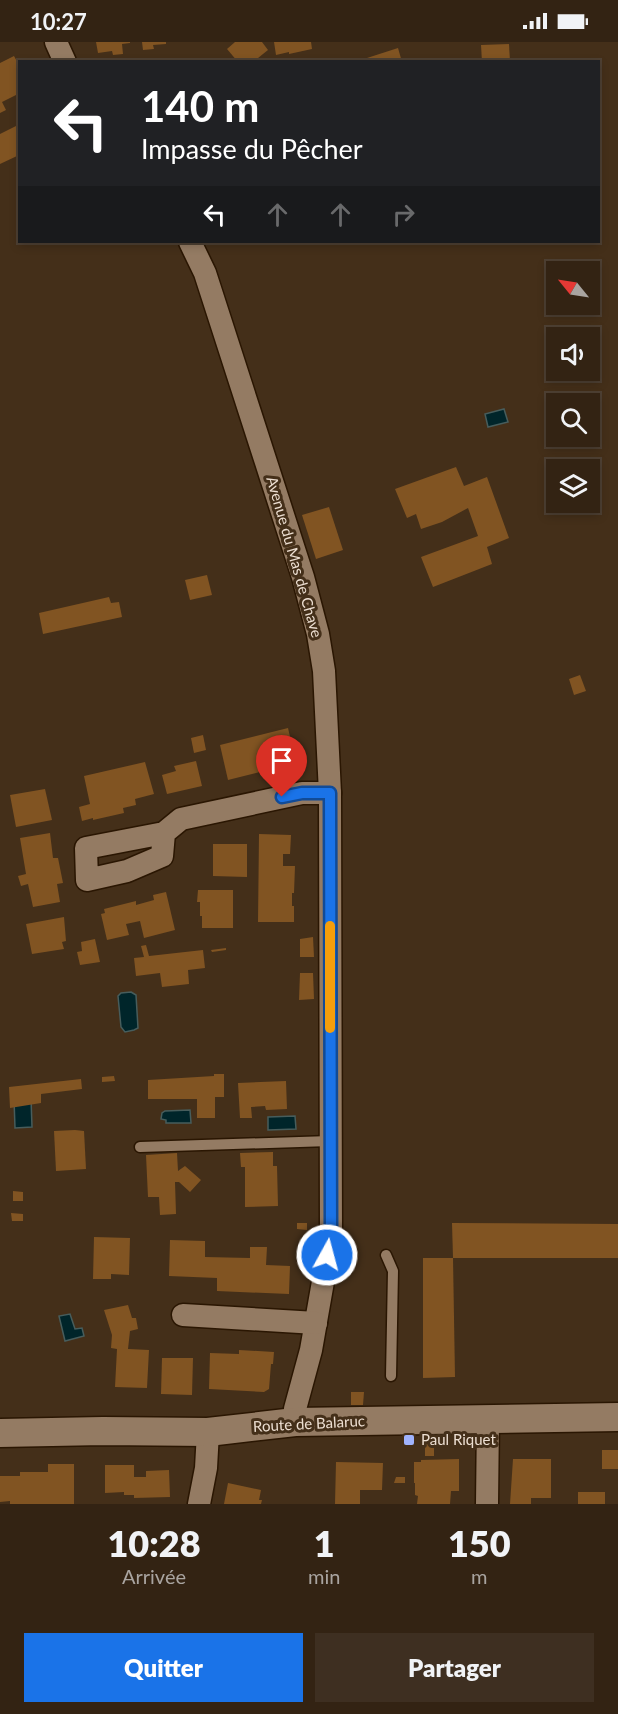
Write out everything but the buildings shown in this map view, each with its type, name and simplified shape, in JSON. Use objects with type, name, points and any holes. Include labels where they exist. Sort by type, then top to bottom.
[{"type":"street","points":[[56,42],[64,60]]},
{"type":"street","name":"Avenue du Mas de Chave","points":[[190,243],[205,273],[303,577],[318,634],[324,671],[330,793],[331,1236],[316,1323],[295,1409],[295,1422]]},
{"type":"street","points":[[164,833],[182,819],[302,793],[330,793]]},
{"type":"street","points":[[183,1315],[316,1323]]},
{"type":"street","name":"Route de Balaruc","points":[[0,1433],[208,1432],[295,1422],[618,1417]]},
{"type":"street","points":[[487,1504],[488,1418]]},
{"type":"street","points":[[198,1504],[206,1468],[208,1432]]},
{"type":"lane","points":[[140,1147],[330,1141]]},
{"type":"lane","points":[[386,1255],[393,1271],[391,1376]]},
{"type":"water","points":[[504,409],[508,422],[488,427],[485,414]]},
{"type":"water","points":[[131,992],[136,995],[138,1028],[125,1032],[121,1027],[118,996],[121,993]]},
{"type":"water","points":[[31,1098],[32,1127],[15,1128],[14,1099]]},
{"type":"water","points":[[190,1110],[191,1123],[166,1123],[166,1120],[161,1119],[165,1111]]},
{"type":"water","points":[[295,1116],[296,1129],[268,1130],[268,1117]]},
{"type":"water","points":[[70,1314],[75,1329],[82,1328],[84,1336],[65,1341],[59,1316]]},
{"type":"slow traffic","points":[[330,926],[330,1028]]},
{"type":"place","name":"Paul Riquet","points":[[409,1440]]},
{"type":"route","points":[[282,797],[302,793],[330,793],[331,1236],[327,1255]]}]
